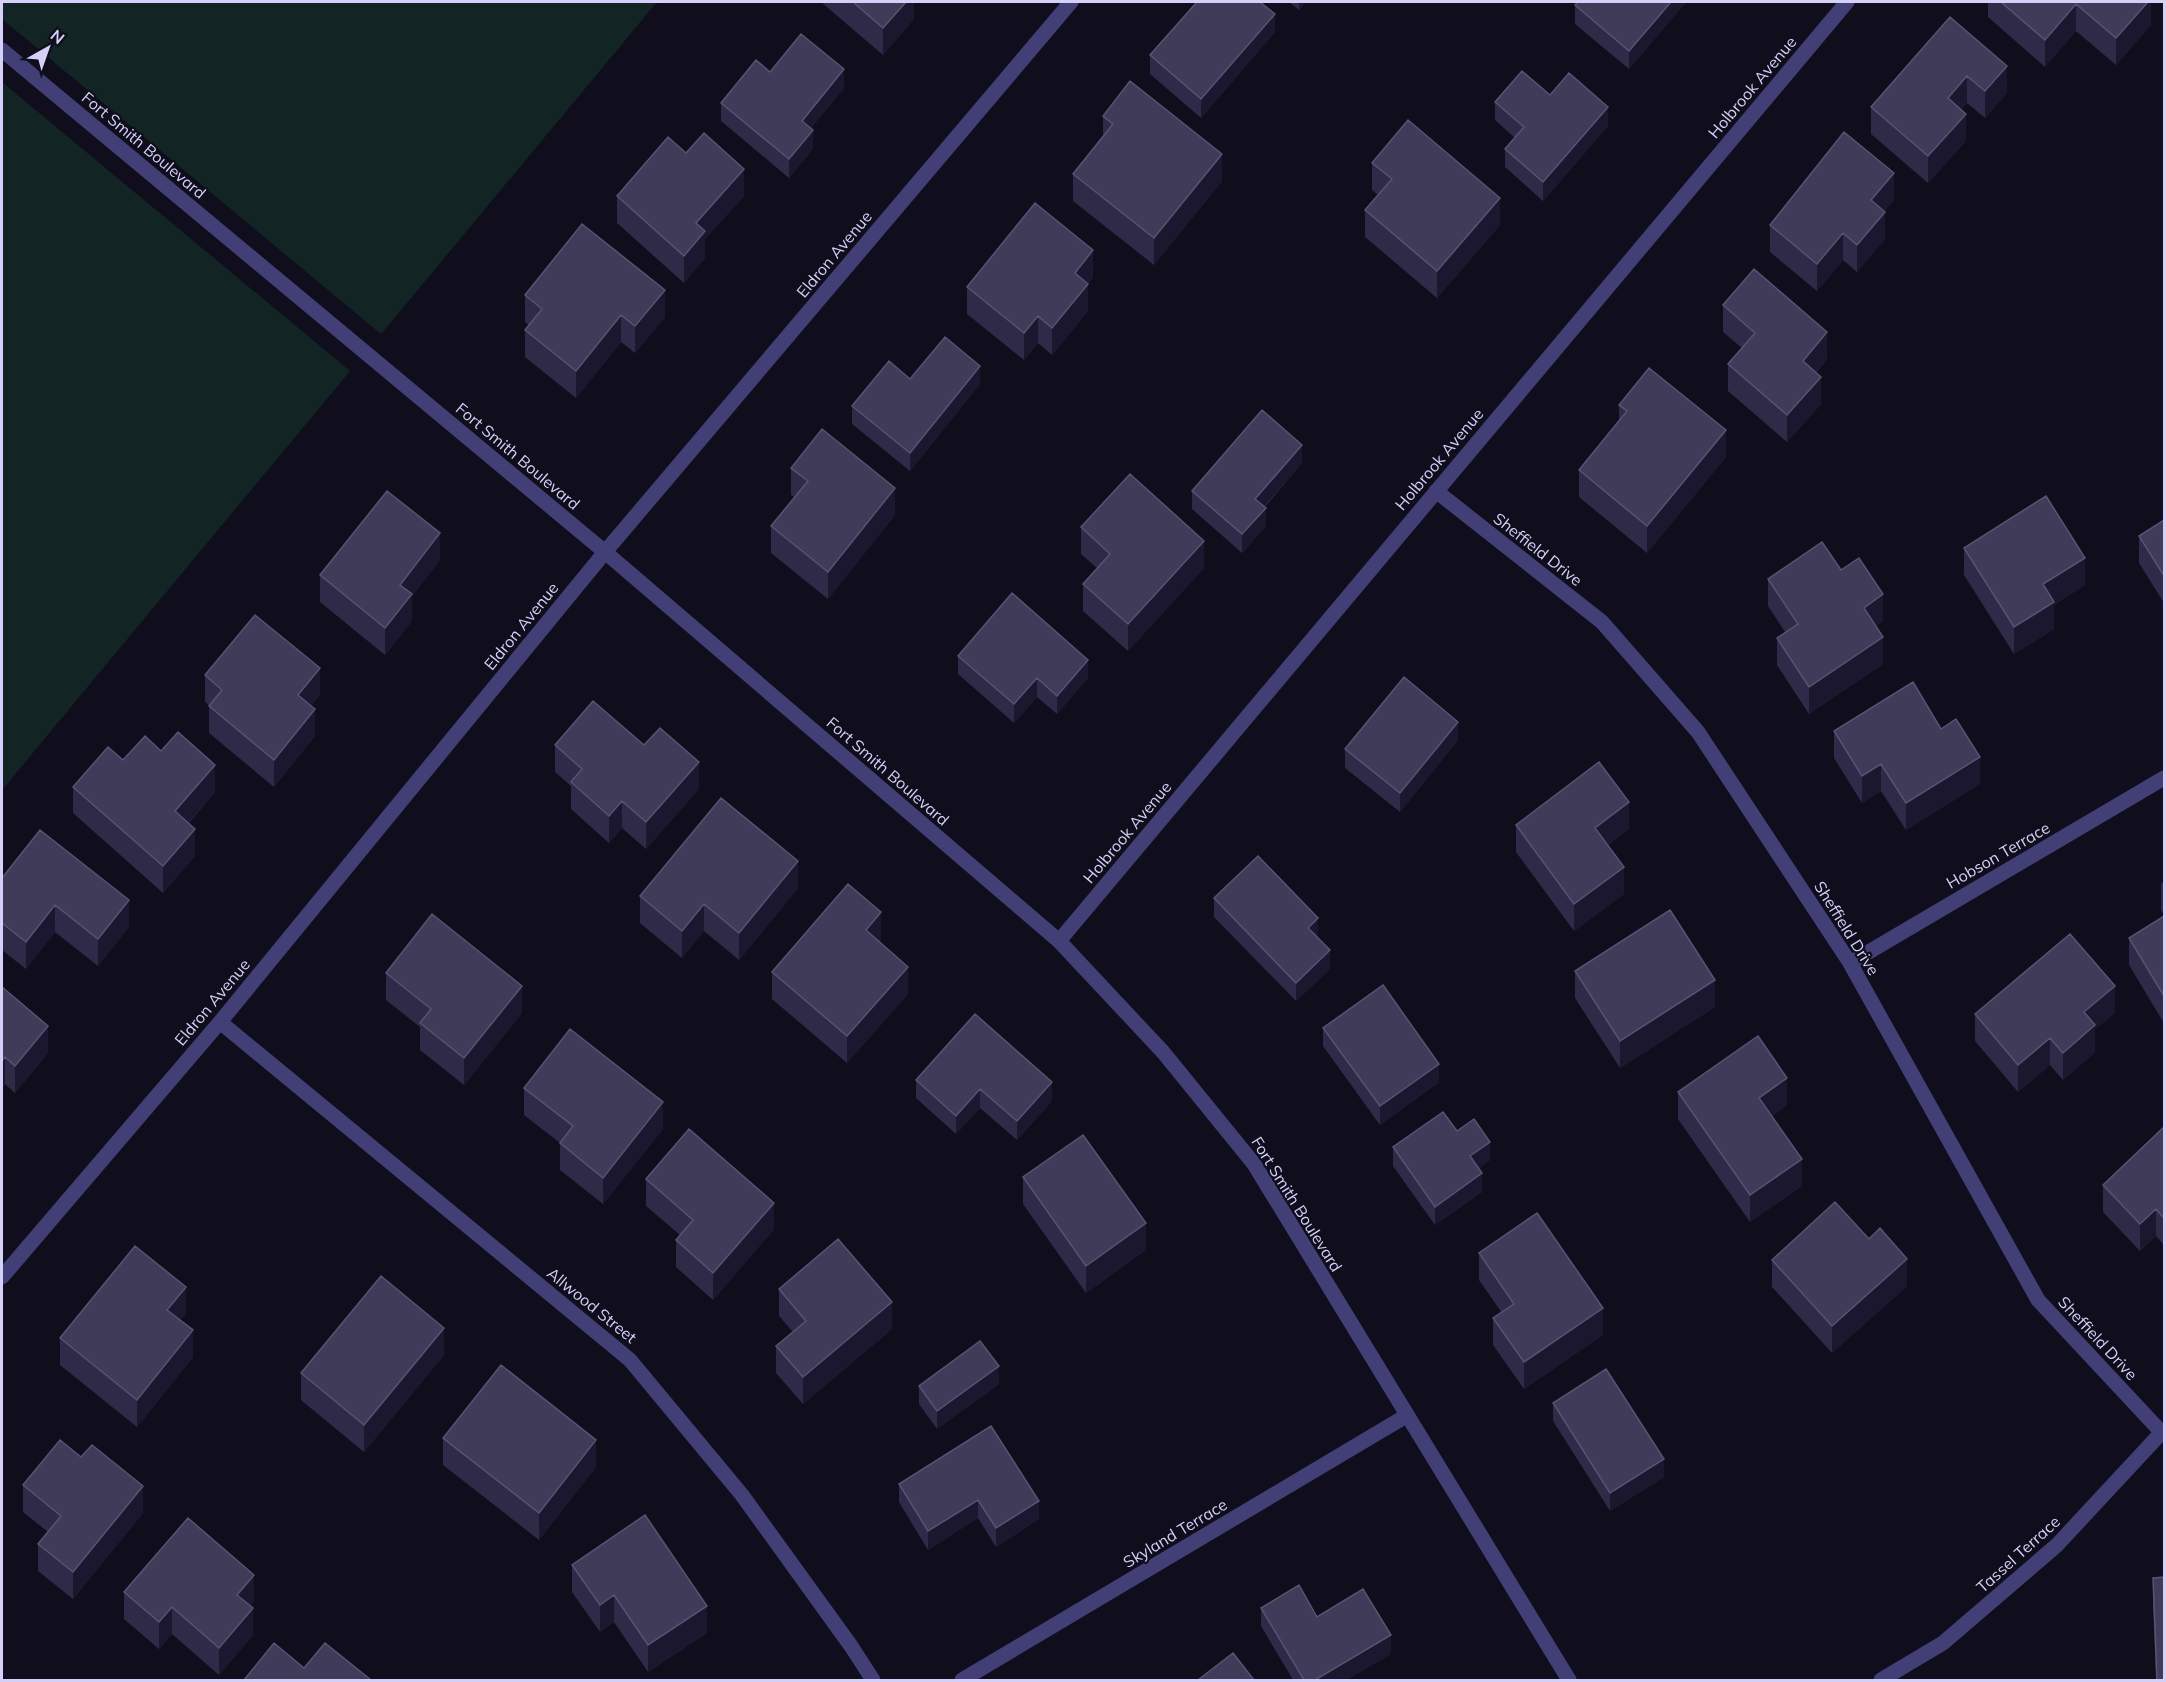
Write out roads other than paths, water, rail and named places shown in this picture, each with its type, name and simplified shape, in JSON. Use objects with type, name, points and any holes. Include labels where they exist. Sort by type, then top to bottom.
[{"type":"street","name":"Eldron Avenue","points":[[2,1277],[220,1022],[605,552],[1071,2]]},
{"type":"street","name":"Holbrook Avenue","points":[[1059,941],[1847,2]]},
{"type":"street","name":"Fort Smith Boulevard","points":[[2,50],[605,552],[1059,941],[1163,1052],[1254,1164],[1569,1680]]},
{"type":"street","name":"Sheffield Drive","points":[[1436,491],[1602,622],[1698,732],[1850,963],[2038,1300],[2163,1434]]},
{"type":"street","name":"Hobson Terrace","points":[[1850,963],[2164,778]]},
{"type":"street","name":"Allwood Street","points":[[220,1022],[630,1360],[742,1495],[873,1680]]},
{"type":"street","name":"Skyland Terrace","points":[[962,1680],[1407,1416]]},
{"type":"street","name":"Tassel Terrace","points":[[1881,1680],[1943,1644],[2057,1545],[2163,1434]]}]
